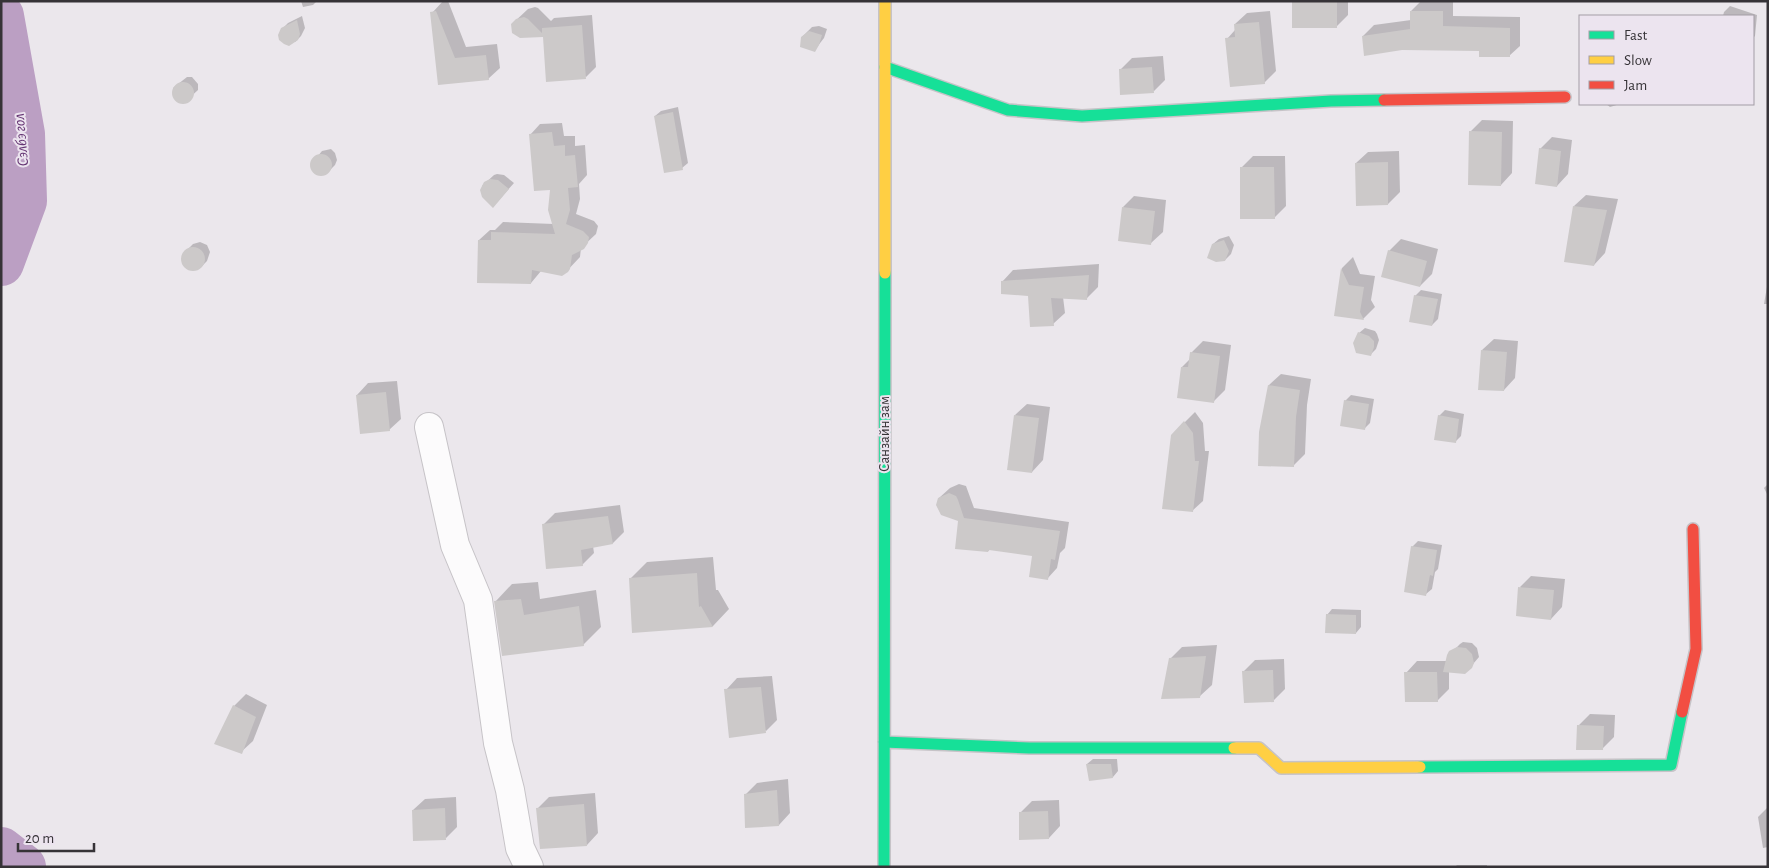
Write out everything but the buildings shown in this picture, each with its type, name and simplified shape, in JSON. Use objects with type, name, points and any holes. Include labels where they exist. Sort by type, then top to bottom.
[{"type":"street","name":"Санзайн зам","points":[[884,867],[885,1]]},
{"type":"street","points":[[884,67],[1008,110],[1082,116],[1331,101],[1565,97]]},
{"type":"street","points":[[429,427],[455,545],[478,600],[498,743],[510,790],[520,848],[528,867]]},
{"type":"street","points":[[884,742],[1028,748],[1259,748],[1281,768],[1670,765],[1696,649],[1693,528]]},
{"type":"waterway","name":"Сэлбэ гол","points":[[1,16],[22,134],[24,201],[1,263]]},
{"type":"waterway","name":"Сэлбэ гол","points":[[1,850],[23,867]]},
{"type":"traffic: fast","points":[[885,67],[1008,110],[1082,116],[1331,101],[1384,100]]},
{"type":"traffic: fast","points":[[884,867],[885,273]]},
{"type":"traffic: fast","points":[[1420,767],[1671,765],[1682,712]]},
{"type":"traffic: fast","points":[[884,742],[1029,748],[1234,748]]},
{"type":"traffic: slow","points":[[885,1],[885,273]]},
{"type":"traffic: slow","points":[[1234,748],[1259,748],[1281,768],[1420,767]]},
{"type":"traffic: jam","points":[[1384,100],[1565,97]]},
{"type":"traffic: jam","points":[[1682,712],[1696,649],[1693,529]]}]
